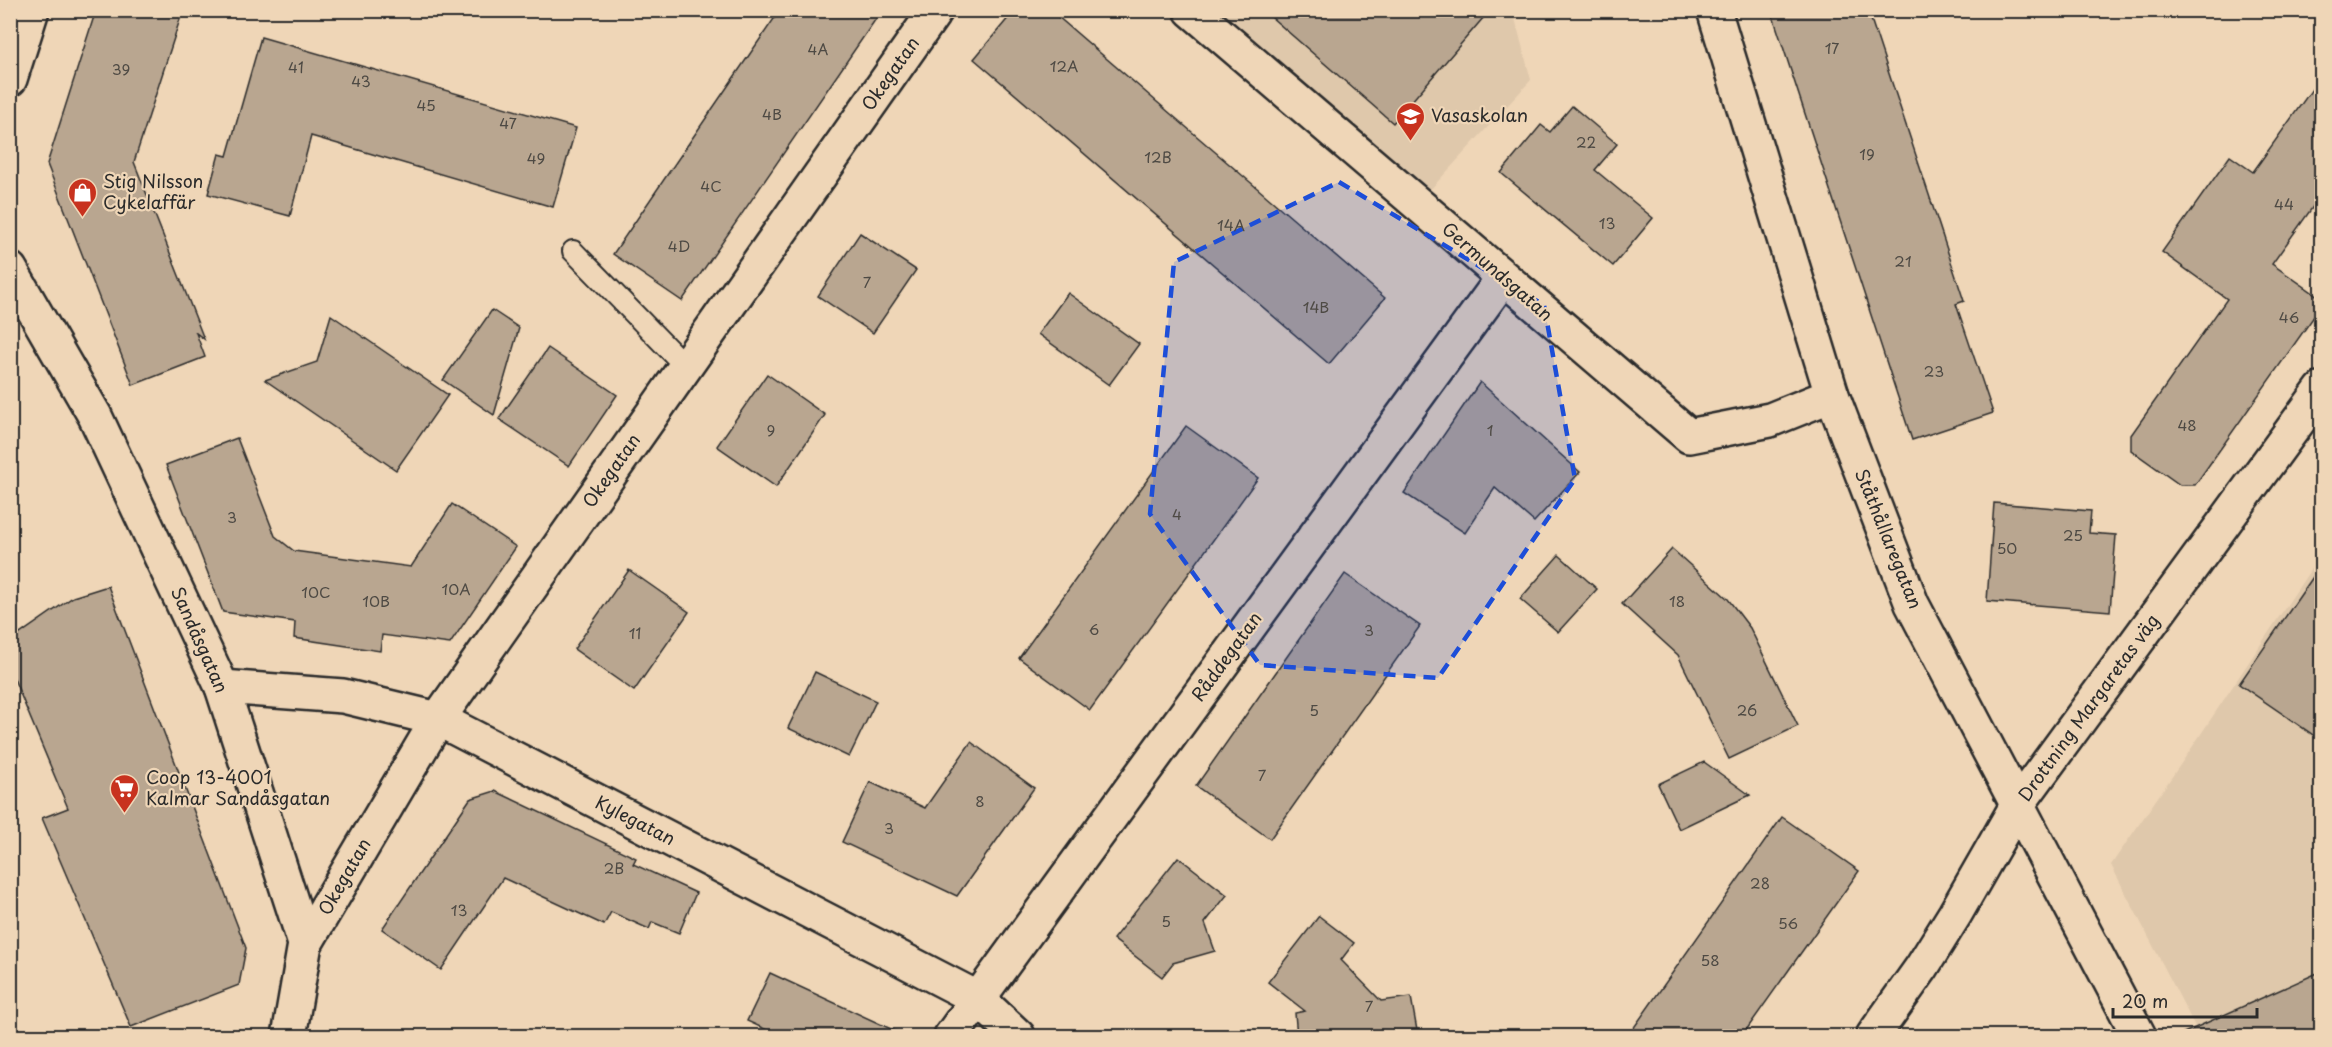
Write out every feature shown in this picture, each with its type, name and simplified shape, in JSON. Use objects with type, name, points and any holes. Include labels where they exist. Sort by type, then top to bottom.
[{"type":"street","points":[[10,79],[32,10]]},
{"type":"street","name":"Okegatan","points":[[305,944],[438,719],[936,10]]},
{"type":"street","name":"Germundsgatan","points":[[1191,10],[1689,436],[1770,420],[1832,395]]},
{"type":"street","name":"Ståthållaregatan","points":[[1714,10],[1832,395],[1912,604],[2139,1036]]},
{"type":"street","name":"Sandåsgatan","points":[[10,269],[95,416],[222,687],[305,944],[289,1036]]},
{"type":"street","name":"Råddegatan","points":[[951,1036],[1503,278]]},
{"type":"street","name":"Drottning Margaretas väg","points":[[1873,1036],[1922,967],[2018,804],[2322,389]]},
{"type":"street","name":"Kylegatan","points":[[222,687],[343,696],[438,719],[977,998],[1018,1036]]},
{"type":"lane","points":[[573,251],[686,366]]},
{"type":"highlighted area","points":[[1339,182],[1544,305],[1575,479],[1438,678],[1260,665],[1150,514],[1174,262]]},
{"type":"shaded area","name":"Vasaskolan","points":[[1191,11],[1513,11],[1531,80],[1418,203]]},
{"type":"shaded area","points":[[2321,554],[2321,1036],[2200,1036],[2111,865]]},
{"type":"building","points":[[96,10],[183,10],[134,162],[204,339],[196,333],[205,357],[133,385],[47,164]]},
{"type":"building","points":[[780,10],[882,10],[682,301],[613,254]]},
{"type":"building","points":[[1015,10],[1050,10],[1385,298],[1329,364],[974,59]]},
{"type":"building","points":[[1263,10],[1490,10],[1393,123]]},
{"type":"building","points":[[1771,10],[1868,10],[1964,301],[1956,304],[1993,413],[1912,440]]},
{"type":"building","points":[[261,37],[576,128],[553,207],[311,136],[290,216],[208,194],[219,154],[227,156]]},
{"type":"building","points":[[2322,75],[2322,194],[2272,264],[2322,299],[2322,305],[2195,485],[2180,485],[2131,450],[2131,435],[2227,299],[2162,252],[2230,156],[2253,172]]},
{"type":"building","points":[[1572,106],[1617,144],[1595,170],[1653,218],[1613,266],[1501,173],[1541,125],[1550,132]]},
{"type":"building","points":[[860,233],[916,270],[873,333],[818,296]]},
{"type":"building","points":[[1068,293],[1139,344],[1109,385],[1038,334]]},
{"type":"building","points":[[492,310],[519,328],[494,415],[443,380]]},
{"type":"building","points":[[331,315],[448,395],[396,470],[265,380],[317,362]]},
{"type":"building","points":[[548,348],[617,395],[569,466],[499,419]]},
{"type":"building","points":[[767,374],[825,415],[776,487],[717,446]]},
{"type":"building","points":[[1480,382],[1580,472],[1534,522],[1495,488],[1465,533],[1404,493]]},
{"type":"building","points":[[1186,426],[1258,478],[1090,710],[1019,658]]},
{"type":"building","points":[[237,438],[275,536],[294,551],[411,567],[452,504],[516,547],[450,644],[382,635],[380,651],[294,638],[295,622],[223,612],[166,465]]},
{"type":"building","points":[[1994,503],[2091,511],[2089,533],[2116,535],[2110,611],[1987,601]]},
{"type":"building","points":[[1672,549],[1728,599],[1750,628],[1798,726],[1729,759],[1678,655],[1622,604]]},
{"type":"building","points":[[1559,555],[1597,589],[1558,632],[1520,599]]},
{"type":"building","points":[[2322,564],[2322,741],[2239,684]]},
{"type":"building","points":[[629,570],[689,612],[634,691],[574,649]]},
{"type":"building","points":[[1345,574],[1420,626],[1270,839],[1196,786]]},
{"type":"building","name":"Coop 13-4001 Kalmar Sandåsgatan","points":[[108,586],[246,948],[239,985],[131,1027],[42,818],[68,808],[12,674],[10,664],[10,641],[73,597]]},
{"type":"building","points":[[815,672],[876,701],[849,757],[788,728]]},
{"type":"building","points":[[971,742],[1034,788],[957,896],[842,842],[870,782],[925,808]]},
{"type":"building","points":[[1704,762],[1750,795],[1679,829],[1658,784]]},
{"type":"building","points":[[495,791],[636,858],[633,864],[696,893],[679,933],[652,922],[649,929],[611,912],[604,925],[503,878],[441,970],[382,929],[470,799]]},
{"type":"building","points":[[1782,817],[1859,871],[1742,1036],[1628,1036]]},
{"type":"building","points":[[1178,857],[1227,895],[1205,923],[1215,951],[1173,963],[1162,977],[1113,939]]},
{"type":"building","points":[[1319,916],[1354,943],[1341,960],[1381,1001],[1411,997],[1418,1036],[1297,1036],[1295,1013],[1305,1011],[1268,982]]},
{"type":"building","points":[[2322,971],[2322,1036],[2177,1036]]},
{"type":"building","points":[[770,973],[906,1036],[780,1036],[747,1021]]},
{"type":"place","name":"Vasaskolan","points":[[1410,142]]},
{"type":"place","name":"Stig Nilsson Cykelaffär","points":[[82,218]]},
{"type":"place","name":"Coop 13-4001 Kalmar Sandåsgatan","points":[[125,814]]}]
